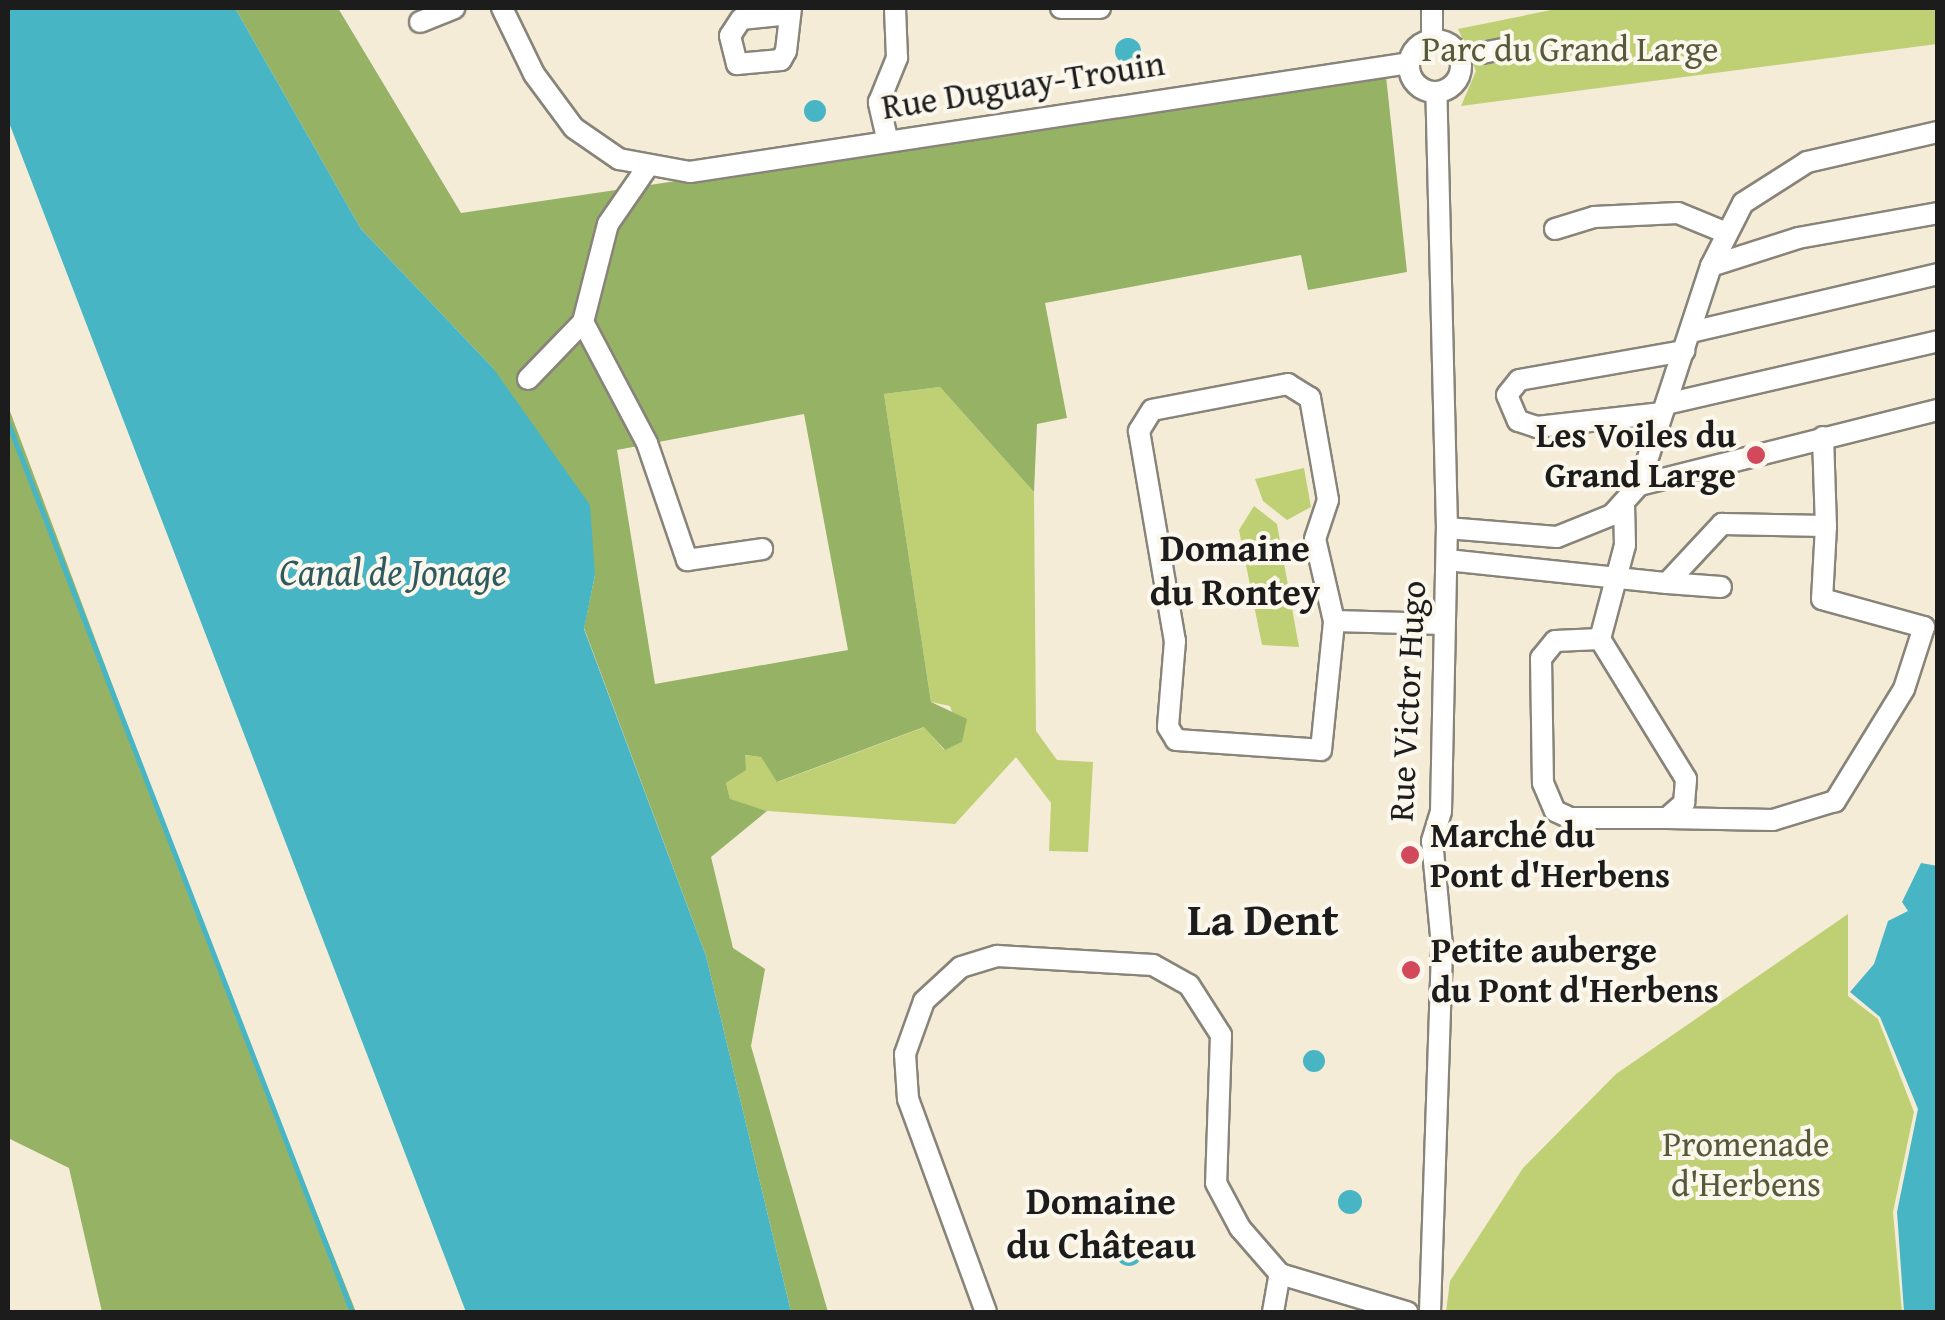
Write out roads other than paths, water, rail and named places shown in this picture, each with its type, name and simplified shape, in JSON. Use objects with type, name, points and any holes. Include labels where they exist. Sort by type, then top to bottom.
[{"type":"street","points":[[420,22],[454,8]]},
{"type":"street","points":[[502,8],[534,74],[574,128],[646,169],[608,224],[582,322],[528,379]]},
{"type":"street","points":[[887,138],[879,102],[897,58],[896,8]]},
{"type":"street","points":[[1061,8],[1100,8]]},
{"type":"street","points":[[1432,8],[1432,40],[1410,62],[1419,87],[1436,92],[1458,80],[1462,64],[1455,48],[1432,40]]},
{"type":"street","name":"Rue Duguay-Trouin","points":[[646,169],[690,172],[887,138],[1410,62]]},
{"type":"street","name":"Rue Victor Hugo","points":[[1430,1312],[1442,946],[1432,841],[1441,811],[1447,560],[1436,92]]},
{"type":"street","points":[[1447,528],[1557,537],[1592,528],[1624,503],[1639,485],[1711,266],[1724,232],[1743,203],[1808,162],[1938,132]]},
{"type":"street","points":[[1555,229],[1594,216],[1678,213],[1724,232]]},
{"type":"street","points":[[1711,266],[1798,238],[1938,214]]},
{"type":"street","points":[[1938,274],[1687,342],[1519,380],[1507,395],[1518,421],[1536,427],[1664,408],[1938,341]]},
{"type":"street","points":[[582,322],[647,444],[686,560],[762,549]]},
{"type":"street","points":[[1288,384],[1310,398],[1328,500],[1315,540],[1334,621],[1321,750],[1172,737],[1175,642],[1138,431],[1152,410],[1288,384]]},
{"type":"street","points":[[1639,485],[1938,410]]},
{"type":"street","points":[[1600,639],[1554,642],[1541,658],[1544,783],[1555,810],[1570,818],[1774,820],[1835,801],[1904,689],[1924,627],[1822,599],[1826,526],[1823,437]]},
{"type":"street","points":[[1624,503],[1618,576],[1600,639],[1686,778],[1684,803],[1668,818]]},
{"type":"street","points":[[1667,584],[1722,524],[1826,526]]},
{"type":"street","points":[[1447,560],[1721,588]]},
{"type":"street","points":[[1334,621],[1444,624]]},
{"type":"street","points":[[986,1312],[908,1099],[904,1054],[924,1001],[961,967],[997,956],[1154,966],[1190,986],[1221,1035],[1216,1183],[1280,1274],[1408,1312]]},
{"type":"street","points":[[1273,1312],[1280,1274]]},
{"type":"water","name":"Canal de Jonage","points":[[8,8],[235,8],[361,229],[493,368],[590,505],[595,575],[584,629],[706,956],[791,1312],[466,1312],[8,120]]},
{"type":"water","points":[[1128,38],[1137,42],[1141,51],[1137,60],[1128,64],[1119,60],[1115,51],[1119,42]]},
{"type":"water","points":[[815,100],[823,103],[823,119],[815,122],[807,119],[804,111],[807,103]]},
{"type":"water","points":[[1921,863],[1938,866],[1938,1312],[1904,1312],[1897,1212],[1918,1109],[1880,1017],[1850,992],[1874,964],[1888,921],[1908,911],[1902,902]]},
{"type":"water","points":[[1314,1050],[1322,1053],[1322,1069],[1314,1072],[1306,1069],[1303,1061],[1306,1053]]},
{"type":"water","points":[[1350,1190],[1359,1193],[1359,1211],[1350,1214],[1341,1211],[1338,1202],[1341,1193]]},
{"type":"water","points":[[1129,1240],[1138,1244],[1142,1253],[1138,1262],[1129,1266],[1120,1262],[1116,1253],[1120,1244]]},
{"type":"waterway","points":[[8,423],[352,1312]]},
{"type":"place","name":"Les Voiles du Grand Large","points":[[1756,455]]},
{"type":"place","name":"Marché du Pont d'Herbens","points":[[1410,855]]},
{"type":"place","name":"Petite auberge du Pont d'Herbens","points":[[1411,970]]},
{"type":"district","name":"Domaine du Rontey","points":[[1235,570]]},
{"type":"district","name":"La Dent","points":[[1263,919]]},
{"type":"district","name":"Domaine du Château","points":[[1101,1223]]},
{"type":"park label","name":"Parc du Grand Large","points":[[1570,49]]},
{"type":"park label","name":"Promenade d'Herbens","points":[[1746,1164]]}]
